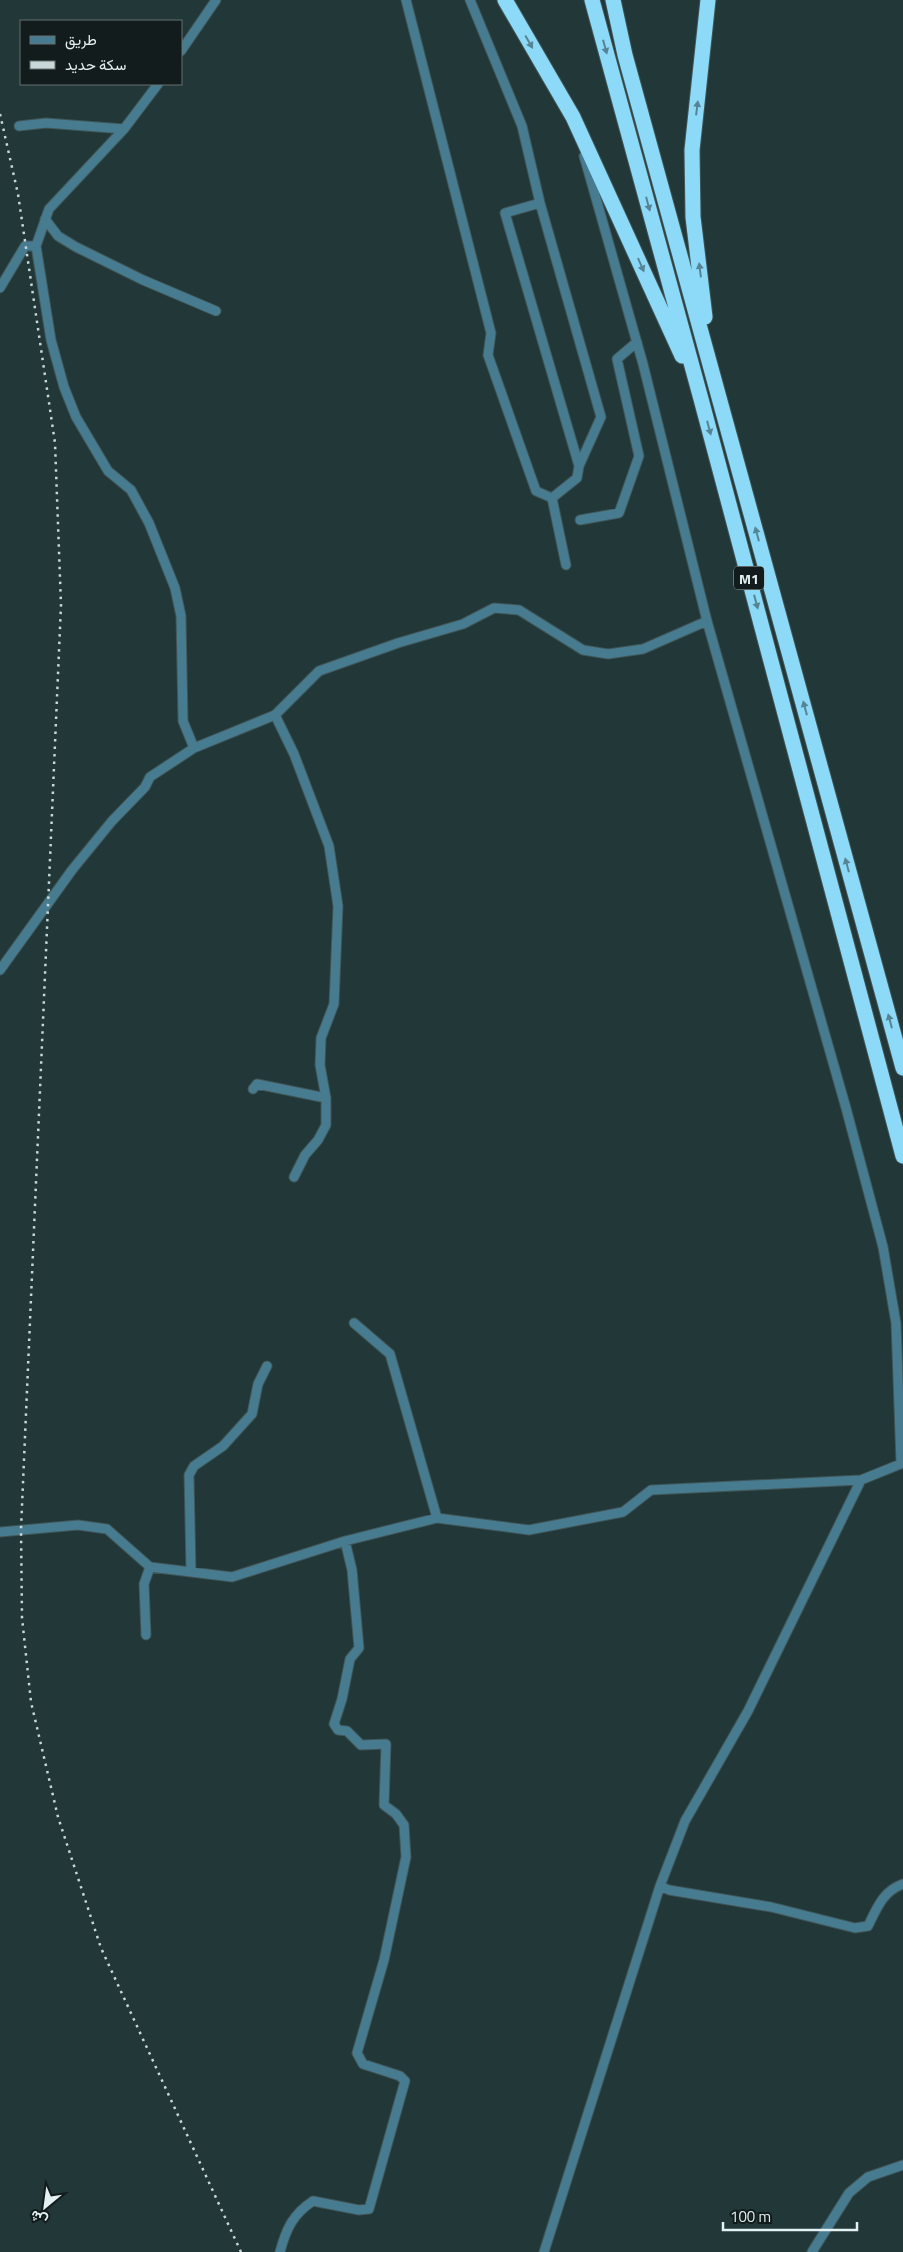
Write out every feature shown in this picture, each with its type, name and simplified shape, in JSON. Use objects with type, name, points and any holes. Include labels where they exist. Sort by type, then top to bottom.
[{"type":"highway","points":[[505,0],[573,117],[702,399]]},
{"type":"highway","name":"M1","points":[[592,0],[702,399],[903,1156]]},
{"type":"highway","name":"M1","points":[[613,0],[625,55],[903,1068]]},
{"type":"highway","points":[[708,0],[692,150],[693,218],[712,370]]},
{"type":"street","points":[[182,50],[216,0]]},
{"type":"street","points":[[406,0],[491,334],[488,355],[536,490],[552,498]]},
{"type":"street","points":[[470,0],[522,126],[540,203],[601,417],[579,466],[577,478],[552,498]]},
{"type":"street","points":[[157,85],[124,129],[49,209],[36,246],[51,340],[64,387],[76,417],[108,470],[132,490],[149,523],[176,588],[181,616],[183,721],[194,748]]},
{"type":"street","points":[[0,1532],[78,1525],[107,1529],[150,1567],[232,1577],[345,1541],[437,1518],[529,1530],[623,1512],[652,1490],[861,1480],[902,1463],[896,1323],[883,1247],[844,1098],[707,621],[637,342],[573,117]]},
{"type":"street","points":[[19,126],[46,124],[124,129]]},
{"type":"street","points":[[540,203],[505,213],[579,466]]},
{"type":"street","points":[[45,219],[58,236],[76,247],[143,280],[216,311]]},
{"type":"street","points":[[0,288],[25,246],[36,246]]},
{"type":"street","points":[[580,520],[619,513],[639,456],[617,359],[637,342]]},
{"type":"street","points":[[552,498],[566,565]]},
{"type":"street","points":[[0,970],[72,870],[112,821],[145,787],[150,777],[194,748],[275,715],[319,671],[398,642],[463,624],[494,608],[520,610],[582,650],[608,654],[643,649],[707,621]]},
{"type":"street","points":[[275,715],[294,754],[328,846],[336,879],[338,906],[334,1004],[321,1038],[320,1065],[326,1098],[326,1125],[318,1140],[305,1155],[294,1177]]},
{"type":"street","points":[[252,1089],[257,1084],[326,1098]]},
{"type":"street","points":[[354,1323],[390,1354],[437,1518]]},
{"type":"street","points":[[191,1572],[189,1475],[194,1466],[223,1446],[252,1414],[258,1384],[267,1366]]},
{"type":"street","points":[[544,2252],[660,1886],[685,1821],[748,1711],[861,1480]]},
{"type":"street","points":[[280,2252],[284,2238],[297,2212],[313,2201],[359,2210],[369,2209],[405,2081],[400,2076],[363,2064],[357,2053],[384,1960],[406,1856],[404,1825],[396,1814],[384,1805],[386,1744],[361,1745],[347,1732],[338,1730],[334,1724],[342,1699],[350,1659],[358,1648],[352,1570],[345,1541]]},
{"type":"street","points":[[146,1635],[144,1584],[150,1567]]},
{"type":"street","points":[[660,1886],[669,1890],[771,1907],[855,1928],[868,1926],[880,1902],[893,1888],[903,1884]]},
{"type":"street","points":[[812,2252],[849,2193],[868,2177],[903,2165]]},
{"type":"railway","points":[[0,114],[18,194],[55,443],[61,605],[21,1529],[22,1618],[31,1702],[58,1817],[101,1948],[241,2252]]}]
